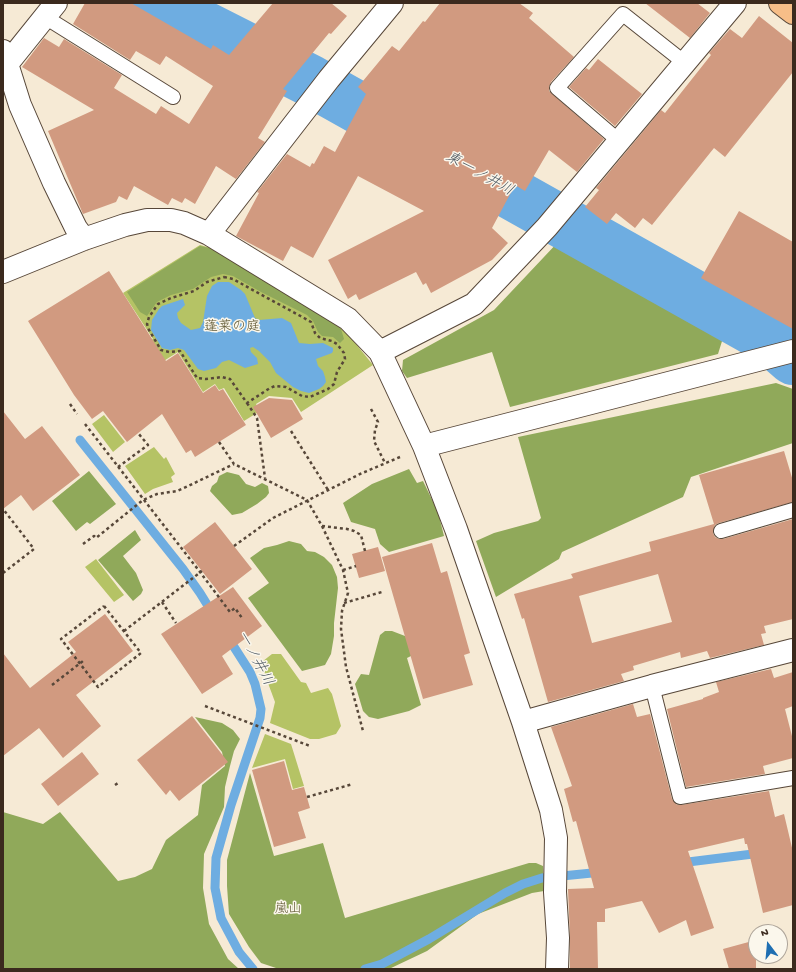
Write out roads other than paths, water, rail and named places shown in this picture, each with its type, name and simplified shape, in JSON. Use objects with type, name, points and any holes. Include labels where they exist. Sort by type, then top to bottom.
[{"type":"main road","points":[[780,3],[793,13]]},
{"type":"street","points":[[209,234],[329,79],[392,3]]},
{"type":"street","points":[[380,352],[474,304],[562,210],[735,3]]},
{"type":"street","points":[[50,10],[5,58],[11,108],[54,183],[76,228],[84,239]]},
{"type":"street","points":[[3,272],[84,239],[125,225],[147,220],[171,220],[184,223],[209,234],[348,319],[380,352],[424,446],[456,529],[524,722],[551,810],[556,838],[555,892],[558,938],[557,969]]},
{"type":"street","points":[[424,446],[793,351]]},
{"type":"street","points":[[524,722],[652,686],[793,650]]},
{"type":"lane","points":[[50,10],[173,97]]},
{"type":"lane","points":[[619,141],[557,88],[623,14],[685,63]]},
{"type":"lane","points":[[721,531],[793,510]]},
{"type":"lane","points":[[652,686],[680,797],[793,778]]},
{"type":"water","points":[[218,282],[229,282],[241,290],[245,294],[255,318],[259,320],[282,318],[291,323],[299,343],[323,343],[333,348],[332,353],[316,359],[318,366],[323,371],[325,377],[326,382],[323,386],[309,393],[293,387],[276,373],[270,362],[253,347],[250,348],[251,352],[257,358],[258,364],[245,368],[229,360],[222,362],[216,368],[204,371],[198,369],[184,350],[178,348],[170,350],[162,348],[151,330],[152,320],[159,309],[162,306],[183,299],[185,305],[177,313],[178,318],[181,323],[191,330],[200,328],[203,322],[207,296],[212,286]]},
{"type":"waterway","name":"東一ノ井川","points":[[157,3],[309,80],[769,338],[793,359]]},
{"type":"waterway","name":"一ノ井川","points":[[80,440],[183,569],[213,614]]},
{"type":"waterway","name":"一ノ井川","points":[[227,636],[250,672],[255,684],[261,709],[260,718],[231,805],[216,858],[215,888],[221,918],[239,952],[253,969]]},
{"type":"waterway","points":[[680,863],[761,853]]},
{"type":"waterway","points":[[365,969],[382,964],[429,939],[505,893],[523,884],[542,878],[602,872]]},
{"type":"park label","name":"蓬莱の庭","points":[[232,328]]},
{"type":"park label","name":"嵐山","points":[[288,910]]}]
